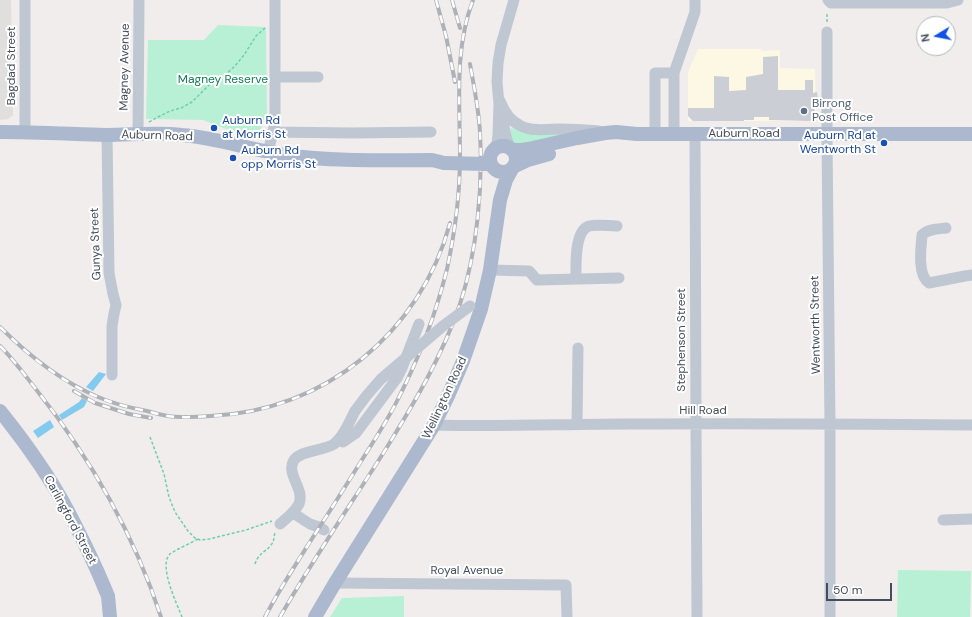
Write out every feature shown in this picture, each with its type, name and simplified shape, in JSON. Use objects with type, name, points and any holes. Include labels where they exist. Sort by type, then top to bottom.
[{"type":"main road","name":"Auburn Road","points":[[0,132],[107,135],[182,134],[202,137],[268,153],[332,160],[491,159]]},
{"type":"main road","name":"Auburn Road","points":[[511,149],[528,150],[596,134],[616,132],[637,134],[972,134]]},
{"type":"main road","name":"Auburn Road","points":[[512,168],[537,157],[637,134]]},
{"type":"main road","points":[[501,146],[506,146],[511,149],[516,158],[512,168],[507,172],[502,172],[491,159],[501,146]]},
{"type":"main road","name":"Wellington Road","points":[[491,159],[498,180],[500,200]]},
{"type":"main road","name":"Wellington Road","points":[[315,617],[434,425],[463,361],[475,307],[490,270],[500,200],[512,168]]},
{"type":"main road","name":"Carlingford Street","points":[[0,412],[45,473],[68,510],[108,596],[110,617]]},
{"type":"street","name":"Bagdad Street","points":[[25,0],[25,132]]},
{"type":"street","name":"Magney Avenue","points":[[138,134],[139,0]]},
{"type":"street","points":[[268,153],[275,122],[275,0]]},
{"type":"street","points":[[491,159],[497,143],[498,135],[498,63],[500,45],[514,0]]},
{"type":"street","points":[[674,134],[674,73],[695,12],[695,0]]},
{"type":"street","points":[[827,3],[947,3],[958,0]]},
{"type":"street","name":"Wentworth Street","points":[[827,32],[826,134],[830,424],[830,617]]},
{"type":"street","points":[[655,134],[655,74],[674,73]]},
{"type":"street","points":[[275,77],[318,77]]},
{"type":"street","points":[[499,101],[506,138],[511,149]]},
{"type":"street","name":"Auburn Road","points":[[499,101],[510,118],[516,124],[525,128],[538,130],[588,130],[616,132]]},
{"type":"street","points":[[273,132],[431,132]]},
{"type":"street","name":"Stephenson Street","points":[[695,134],[697,617]]},
{"type":"street","name":"Gunya Street","points":[[107,135],[109,273],[116,305],[112,326],[112,375]]},
{"type":"street","points":[[576,279],[577,252],[582,231],[587,227],[595,225],[617,226]]},
{"type":"street","points":[[946,228],[932,229],[926,231],[922,235],[921,264],[922,274],[925,280],[929,283],[972,275]]},
{"type":"street","points":[[490,270],[529,272],[538,280],[619,278]]},
{"type":"street","points":[[324,530],[310,524],[287,518],[299,504],[300,491],[292,471],[292,466],[296,458],[300,455],[329,447],[339,440],[355,411],[381,380],[443,326],[475,307]]},
{"type":"street","points":[[339,440],[343,442],[356,433],[397,378],[419,324]]},
{"type":"street","points":[[577,424],[578,348]]},
{"type":"street","name":"Hill Road","points":[[434,425],[972,425]]},
{"type":"street","points":[[943,520],[972,519]]},
{"type":"street","name":"Royal Avenue","points":[[335,584],[566,585],[567,617]]},
{"type":"path","points":[[827,3],[827,32]]},
{"type":"path","points":[[149,122],[192,102],[213,82],[235,66],[256,36],[268,25],[275,24]]},
{"type":"path","points":[[150,437],[164,474],[169,497],[175,512],[192,536],[204,540],[287,518]]},
{"type":"path","points":[[255,564],[258,556],[271,545],[276,529],[287,518]]},
{"type":"path","points":[[182,617],[170,588],[166,562],[170,554],[198,539]]},
{"type":"shaded area","points":[[0,0],[11,0],[13,115],[8,119],[0,120]]},
{"type":"shaded area","points":[[698,49],[761,49],[762,51],[780,50],[780,68],[815,69],[816,115],[811,121],[688,121],[688,72]]},
{"type":"green space","name":"Magney Reserve","points":[[218,25],[266,27],[267,116],[256,135],[251,136],[226,129],[203,120],[146,119],[148,40],[204,40]]},
{"type":"green space","points":[[511,128],[528,134],[572,134],[522,147],[511,142]]},
{"type":"green space","points":[[898,570],[971,571],[970,617],[897,617]]},
{"type":"green space","points":[[404,596],[404,617],[330,617],[342,598]]},
{"type":"water","points":[[99,372],[106,374],[93,391],[86,387]]},
{"type":"water","points":[[82,398],[87,401],[84,407],[62,420],[59,415],[79,402]]},
{"type":"water","points":[[50,420],[54,427],[38,438],[33,431]]},
{"type":"building","points":[[778,56],[778,90],[805,90],[805,80],[813,80],[813,93],[817,92],[818,100],[814,101],[815,116],[810,121],[769,120],[769,117],[754,117],[754,120],[744,121],[693,121],[688,116],[688,108],[714,108],[714,76],[729,77],[729,91],[746,90],[746,77],[763,74],[763,57]]},
{"type":"railway","points":[[436,0],[446,36],[455,82]]},
{"type":"railway","points":[[452,0],[460,28]]},
{"type":"railway","points":[[265,617],[289,575],[390,414],[407,382],[433,318],[447,269],[456,212],[460,170],[459,77],[463,38],[473,0]]},
{"type":"railway","points":[[280,617],[384,452],[416,398],[445,343],[460,304],[466,284],[475,241],[481,175],[479,124],[470,64]]},
{"type":"railway","points":[[0,327],[22,348],[46,367],[84,391],[110,402],[160,415],[178,417],[210,416],[252,411],[292,399],[328,382],[362,359],[391,331],[416,299],[436,262],[450,223]]},
{"type":"railway","points":[[0,346],[55,414],[91,468],[124,526],[138,556],[161,617]]},
{"type":"railway","points":[[74,391],[95,403],[129,414],[151,418]]},
{"type":"place","name":"Birrong Post Office","points":[[804,111]]},
{"type":"place","name":"Auburn Rd at Morris St","points":[[214,128]]},
{"type":"place","name":"Auburn Rd at Wentworth St","points":[[884,143]]},
{"type":"place","name":"Auburn Rd opp Morris St","points":[[233,158]]}]
